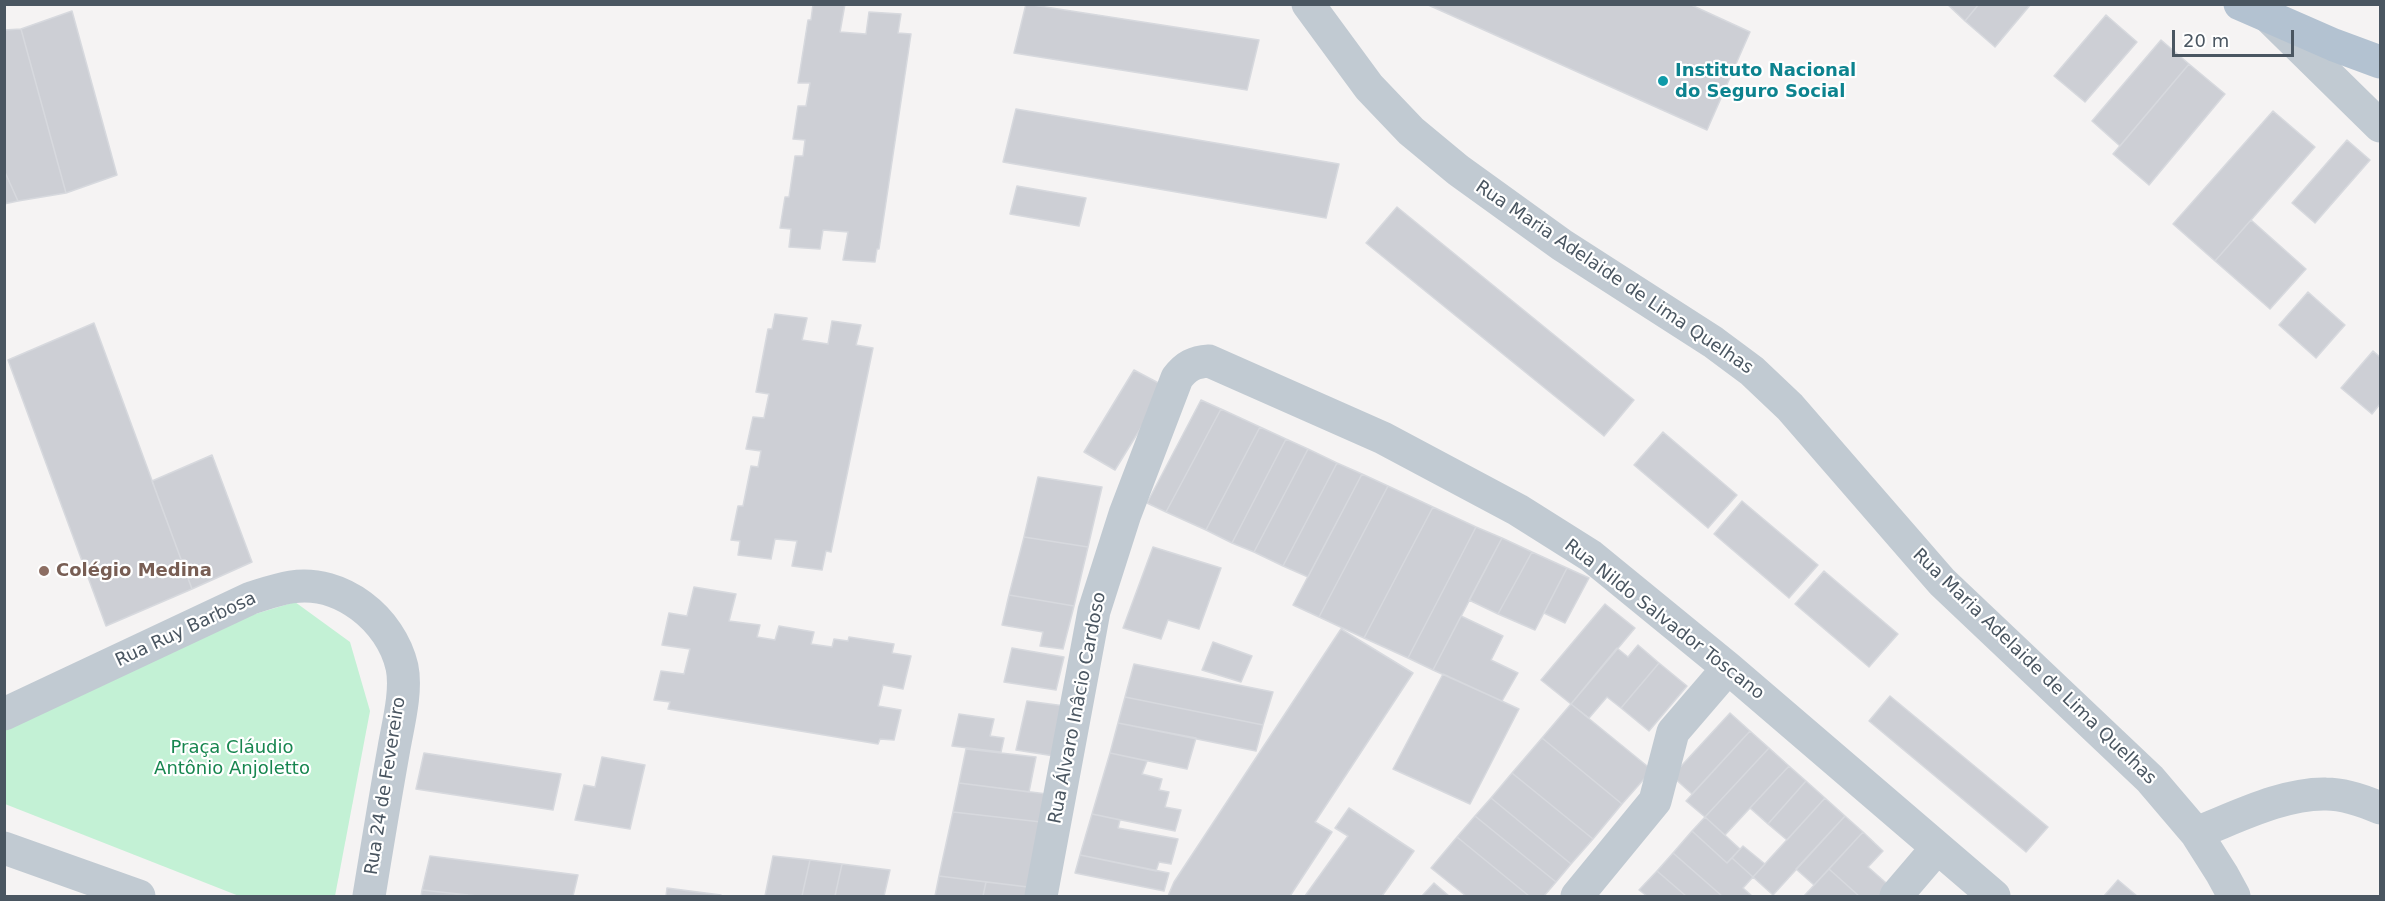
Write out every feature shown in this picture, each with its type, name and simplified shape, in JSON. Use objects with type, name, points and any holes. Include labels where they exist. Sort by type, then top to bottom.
[{"type":"main road","points":[[2240,4],[2334,45],[2380,62]]},
{"type":"street","name":"Rua Maria Adelaide de Lima Quelhas","points":[[1308,4],[1369,87],[1411,131],[1458,170],[1562,246],[1675,316],[1752,371],[1790,407],[1942,582],[2150,779],[2196,833],[2234,897]]},
{"type":"street","points":[[2270,18],[2380,126]]},
{"type":"street","name":"Rua Nildo Salvador Toscano","points":[[1196,362],[1209,361],[1383,438],[1518,510],[1591,556],[1728,668],[1994,897]]},
{"type":"street","name":"Rua Álvaro Inâcio Cardoso","points":[[1041,897],[1094,611],[1125,514],[1177,378],[1185,367],[1196,362]]},
{"type":"street","name":"Rua Ruy Barbosa","points":[[4,714],[251,598],[292,586],[319,587],[344,594],[370,612]]},
{"type":"street","name":"Rua 24 de Fevereiro","points":[[369,897],[402,702],[402,668],[388,635],[370,612]]},
{"type":"street","points":[[1577,897],[1655,801],[1673,732],[1728,668]]},
{"type":"street","points":[[2196,833],[2281,801],[2326,794],[2359,799],[2380,808]]},
{"type":"street","points":[[4,848],[139,897]]},
{"type":"street","points":[[1896,897],[1937,848]]},
{"type":"green space","name":"Praça Cláudio Antônio Anjoletto","points":[[295,602],[350,642],[370,711],[335,896],[239,896],[5,804],[4,720],[235,620]]},
{"type":"building","points":[[813,4],[845,4],[840,32],[866,34],[869,12],[901,14],[898,33],[911,34],[879,249],[877,249],[875,262],[843,260],[848,232],[823,230],[820,249],[789,247],[791,229],[780,228],[785,197],[789,197],[795,156],[803,156],[805,140],[793,139],[798,106],[806,106],[810,83],[798,83],[808,20],[811,20]]},
{"type":"building","points":[[1026,4],[1259,40],[1247,90],[1014,53]]},
{"type":"building","name":"Instituto Nacional do Seguro Social","points":[[1426,4],[1689,4],[1750,32],[1707,130]]},
{"type":"building","points":[[1947,4],[1979,4],[1965,21]]},
{"type":"building","points":[[1979,4],[2031,4],[1995,47],[1965,21]]},
{"type":"building","points":[[72,11],[117,175],[66,193],[21,29]]},
{"type":"building","points":[[2106,15],[2137,42],[2085,102],[2054,76]]},
{"type":"building","points":[[21,29],[66,193],[18,201],[4,170],[4,30]]},
{"type":"building","points":[[2161,40],[2189,64],[2120,146],[2092,121]]},
{"type":"building","points":[[2189,64],[2225,94],[2149,185],[2113,154]]},
{"type":"building","points":[[1016,109],[1339,164],[1326,218],[1003,162]]},
{"type":"building","points":[[2273,111],[2315,147],[2215,261],[2173,224]]},
{"type":"building","points":[[2347,140],[2370,160],[2315,223],[2292,203]]},
{"type":"building","points":[[4,170],[18,201],[4,204]]},
{"type":"building","points":[[1017,186],[1086,198],[1079,226],[1010,214]]},
{"type":"building","points":[[1397,207],[1634,400],[1604,436],[1366,243]]},
{"type":"building","points":[[2251,220],[2306,269],[2270,309],[2215,261]]},
{"type":"building","points":[[2308,292],[2345,325],[2316,358],[2279,325]]},
{"type":"building","points":[[775,314],[807,318],[802,340],[828,344],[832,321],[861,325],[856,345],[873,348],[831,552],[826,551],[822,570],[792,566],[797,541],[775,539],[771,559],[738,555],[740,541],[731,540],[738,506],[743,506],[751,466],[758,467],[761,451],[746,449],[753,417],[764,418],[769,394],[756,392],[768,329],[772,329]]},
{"type":"building","points":[[94,323],[192,589],[106,626],[8,360]]},
{"type":"building","points":[[2373,351],[2380,357],[2380,404],[2372,414],[2341,388]]},
{"type":"building","points":[[1134,370],[1166,387],[1115,470],[1084,452]]},
{"type":"building","points":[[1201,400],[1221,409],[1166,512],[1147,503]]},
{"type":"building","points":[[1221,409],[1260,427],[1206,530],[1166,512]]},
{"type":"building","points":[[1260,427],[1286,439],[1232,543],[1206,530]]},
{"type":"building","points":[[1663,432],[1737,495],[1708,528],[1634,465]]},
{"type":"building","points":[[1286,439],[1308,449],[1254,552],[1232,543]]},
{"type":"building","points":[[1308,449],[1337,463],[1283,566],[1254,552]]},
{"type":"building","points":[[212,455],[252,562],[192,589],[152,481]]},
{"type":"building","points":[[1337,463],[1362,474],[1308,577],[1283,566]]},
{"type":"building","points":[[1362,474],[1388,486],[1319,617],[1293,605]]},
{"type":"building","points":[[1038,477],[1102,487],[1088,547],[1024,537]]},
{"type":"building","points":[[1388,486],[1433,507],[1364,638],[1319,617]]},
{"type":"building","points":[[1742,501],[1818,565],[1789,598],[1714,534]]},
{"type":"building","points":[[1433,507],[1476,527],[1408,658],[1364,638]]},
{"type":"building","points":[[1476,527],[1502,538],[1433,670],[1408,658]]},
{"type":"building","points":[[1024,537],[1088,547],[1074,606],[1009,595]]},
{"type":"building","points":[[1502,538],[1532,552],[1498,614],[1469,600]]},
{"type":"building","points":[[1153,547],[1221,568],[1199,629],[1168,620],[1161,639],[1123,628]]},
{"type":"building","points":[[1532,552],[1567,568],[1535,630],[1498,614]]},
{"type":"building","points":[[1567,568],[1589,578],[1565,623],[1544,613]]},
{"type":"building","points":[[1824,571],[1898,634],[1869,667],[1795,604]]},
{"type":"building","points":[[694,587],[736,594],[729,621],[760,625],[757,637],[775,640],[779,626],[814,632],[811,644],[832,647],[834,639],[848,641],[849,637],[894,644],[892,653],[911,656],[903,689],[883,685],[878,706],[901,710],[894,740],[880,739],[878,744],[668,709],[670,702],[654,700],[661,671],[684,674],[690,649],[662,645],[669,613],[687,616]]},
{"type":"building","points":[[1009,595],[1074,606],[1063,649],[1040,646],[1043,632],[1002,625]]},
{"type":"building","points":[[1605,604],[1635,628],[1571,704],[1541,680]]},
{"type":"building","points":[[1461,616],[1503,636],[1491,660],[1518,673],[1502,701],[1433,670]]},
{"type":"building","points":[[1341,629],[1413,673],[1315,822],[1332,832],[1290,896],[1168,896],[1174,882]]},
{"type":"building","points":[[1213,642],[1252,656],[1241,682],[1202,670]]},
{"type":"building","points":[[1638,645],[1659,663],[1621,708],[1607,697],[1589,718],[1571,704],[1617,648],[1628,657]]},
{"type":"building","points":[[1012,648],[1064,657],[1056,690],[1004,682]]},
{"type":"building","points":[[1659,663],[1687,686],[1649,731],[1621,708]]},
{"type":"building","points":[[1134,664],[1273,692],[1263,725],[1125,697]]},
{"type":"building","points":[[1443,674],[1519,709],[1470,804],[1393,769]]},
{"type":"building","points":[[1890,696],[2048,827],[2026,852],[1869,721]]},
{"type":"building","points":[[1125,697],[1263,725],[1256,751],[1118,723]]},
{"type":"building","points":[[1027,701],[1065,706],[1054,756],[1016,750]]},
{"type":"building","points":[[1571,704],[1652,770],[1622,804],[1542,738]]},
{"type":"building","points":[[1730,713],[1750,731],[1692,794],[1672,776]]},
{"type":"building","points":[[959,714],[994,719],[990,736],[1004,738],[1001,752],[952,746]]},
{"type":"building","points":[[1118,723],[1196,738],[1187,769],[1110,753]]},
{"type":"building","points":[[1750,731],[1769,748],[1705,817],[1686,801]]},
{"type":"building","points":[[1542,738],[1622,804],[1593,839],[1512,773]]},
{"type":"building","points":[[1769,748],[1789,766],[1725,835],[1705,817]]},
{"type":"building","points":[[966,749],[1036,757],[1029,792],[959,783]]},
{"type":"building","points":[[424,753],[561,774],[553,810],[416,789]]},
{"type":"building","points":[[1110,753],[1147,761],[1142,774],[1162,779],[1159,790],[1169,792],[1165,807],[1181,810],[1175,831],[1092,814]]},
{"type":"building","points":[[602,757],[645,765],[630,829],[575,820],[584,785],[595,787]]},
{"type":"building","points":[[1789,766],[1806,781],[1768,824],[1750,808]]},
{"type":"building","points":[[1512,773],[1593,839],[1571,864],[1491,798]]},
{"type":"building","points":[[1806,781],[1825,798],[1787,840],[1768,824]]},
{"type":"building","points":[[959,783],[1047,794],[1041,822],[953,812]]},
{"type":"building","points":[[1491,798],[1571,864],[1556,882],[1475,816]]},
{"type":"building","points":[[1825,798],[1845,816],[1773,895],[1753,877]]},
{"type":"building","points":[[1349,808],[1414,851],[1382,896],[1305,896],[1348,836],[1335,828]]},
{"type":"building","points":[[953,812],[1041,822],[1028,887],[939,876]]},
{"type":"building","points":[[1092,814],[1120,820],[1118,828],[1178,839],[1171,864],[1159,862],[1156,871],[1080,855]]},
{"type":"building","points":[[1475,816],[1556,882],[1544,896],[1529,896],[1457,837]]},
{"type":"building","points":[[1845,816],[1863,832],[1814,885],[1796,869]]},
{"type":"building","points":[[1705,817],[1740,849],[1727,863],[1692,831]]},
{"type":"building","points":[[1692,831],[1727,863],[1732,858],[1753,877],[1743,888],[1752,896],[1722,896],[1673,853]]},
{"type":"building","points":[[1863,832],[1883,851],[1868,867],[1893,889],[1886,896],[1859,896],[1829,869]]},
{"type":"building","points":[[1457,837],[1529,896],[1466,896],[1431,868]]},
{"type":"building","points":[[1743,846],[1765,864],[1753,877],[1732,858]]},
{"type":"building","points":[[1673,853],[1722,896],[1686,896],[1657,871]]},
{"type":"building","points":[[1080,855],[1169,873],[1164,891],[1075,873]]},
{"type":"building","points":[[430,856],[578,875],[573,896],[477,896],[422,890]]},
{"type":"building","points":[[773,856],[810,860],[802,896],[765,896]]},
{"type":"building","points":[[810,860],[842,864],[835,896],[802,896]]},
{"type":"building","points":[[842,864],[890,870],[884,896],[835,896]]},
{"type":"building","points":[[1829,869],[1859,896],[1804,896]]},
{"type":"building","points":[[1657,871],[1686,896],[1647,896],[1639,890]]},
{"type":"building","points":[[939,876],[986,882],[983,896],[935,896]]},
{"type":"building","points":[[2118,880],[2137,896],[2104,896]]},
{"type":"building","points":[[986,882],[1028,887],[1026,896],[983,896]]},
{"type":"building","points":[[1434,883],[1449,896],[1422,896]]},
{"type":"building","points":[[667,888],[721,895],[666,896]]},
{"type":"building","points":[[422,890],[468,895],[421,896]]},
{"type":"place","name":"Instituto Nacional do Seguro Social","points":[[1663,81]]},
{"type":"place","name":"Colégio Medina","points":[[44,571]]}]
